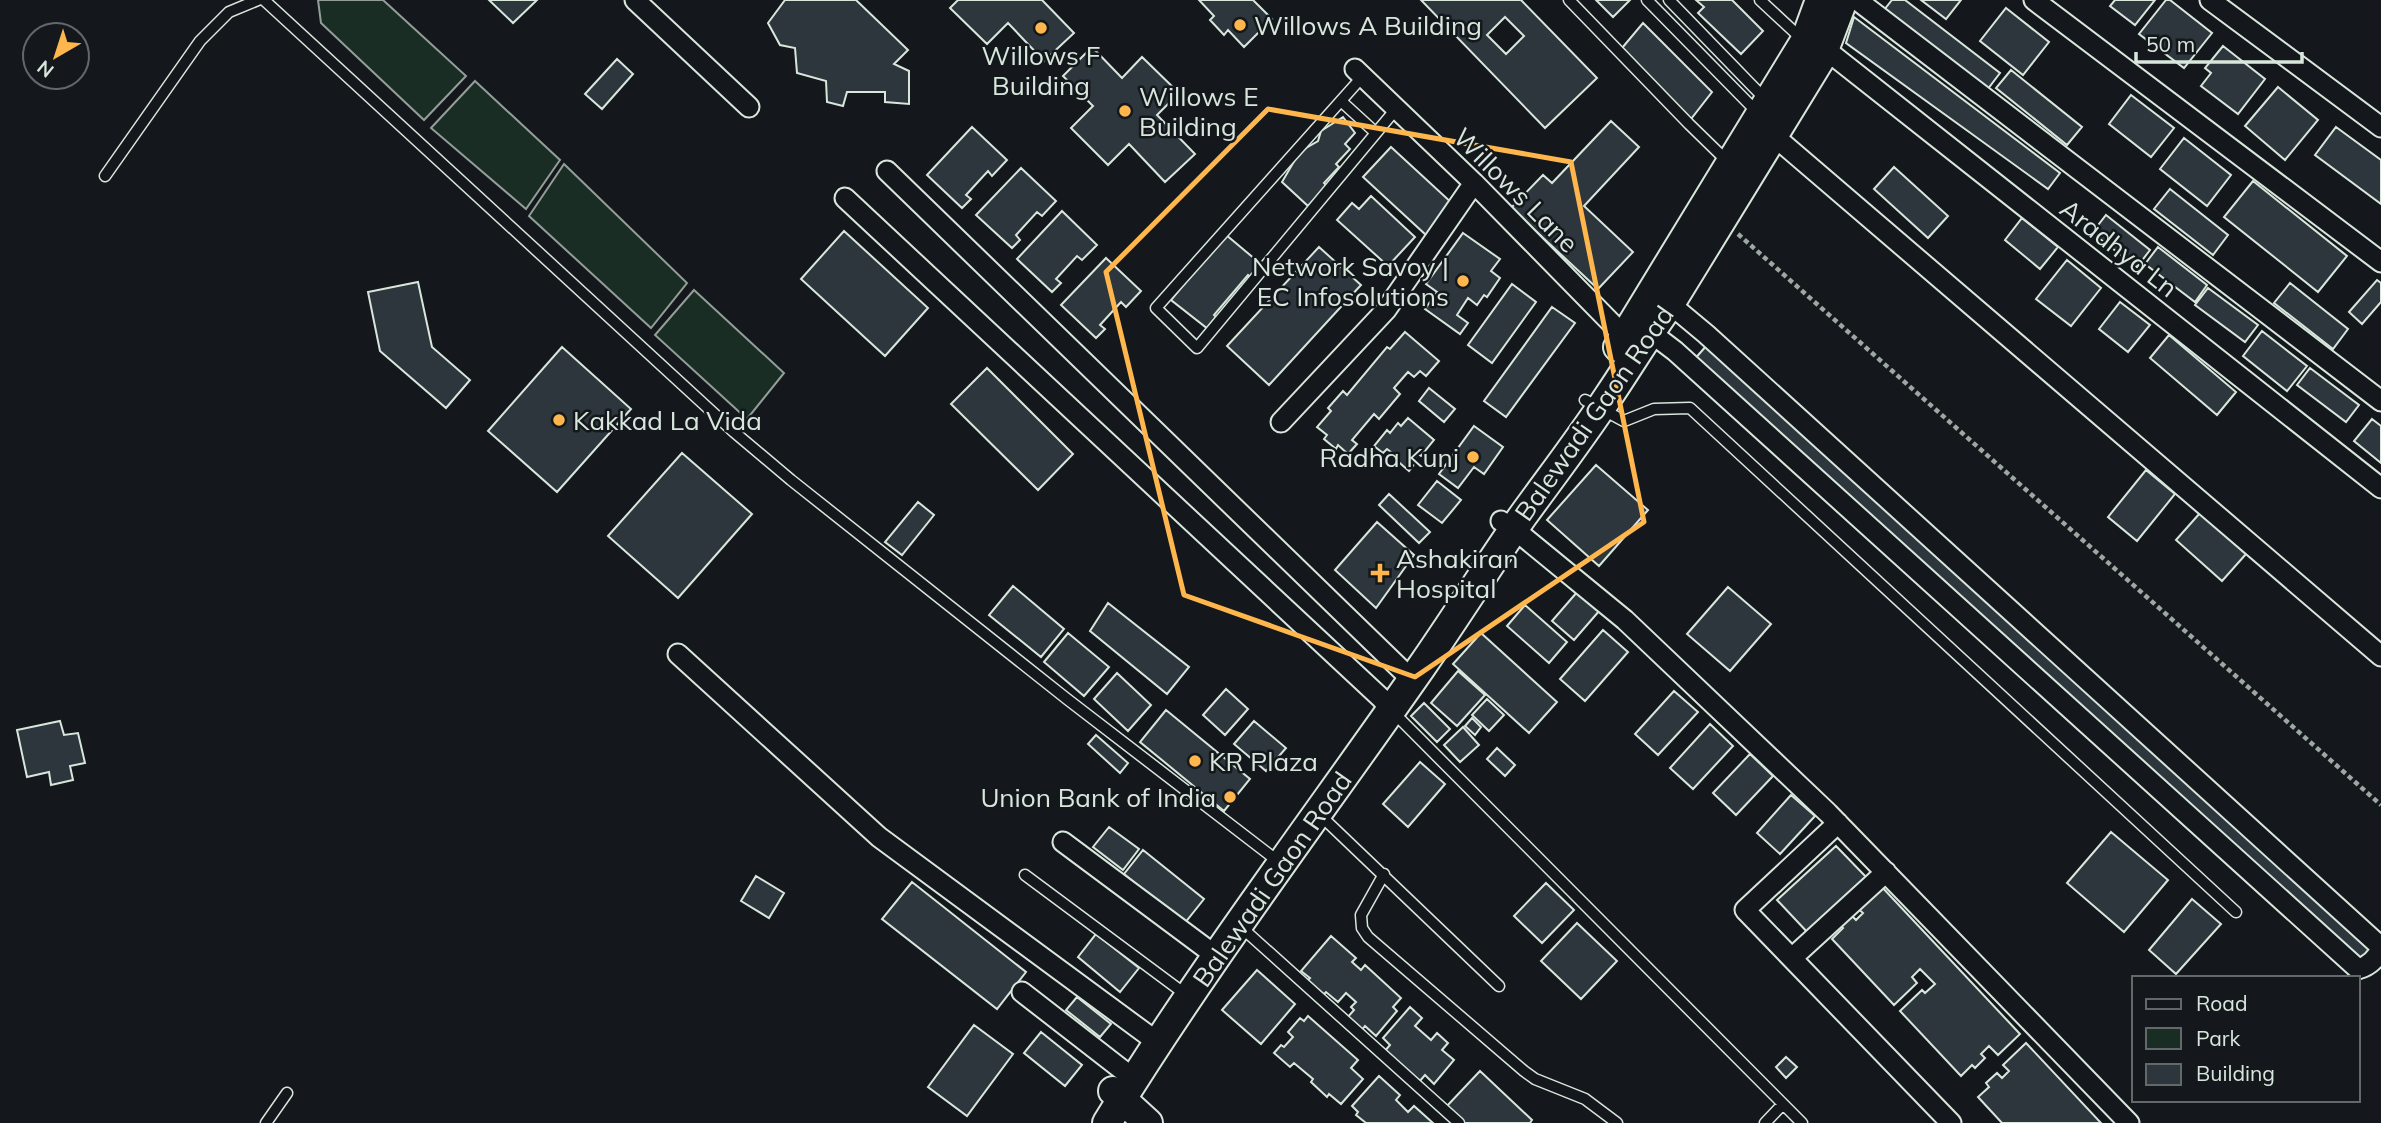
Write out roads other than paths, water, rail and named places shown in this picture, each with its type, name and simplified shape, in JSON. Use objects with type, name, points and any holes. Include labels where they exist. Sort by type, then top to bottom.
[{"type":"main road","name":"Balewadi Gaon Road","points":[[1815,45],[1820,0]]},
{"type":"main road","name":"Balewadi Gaon Road","points":[[1638,339],[1729,163],[1767,117],[1843,0]]},
{"type":"main road","name":"Balewadi Gaon Road","points":[[1107,1123],[1120,1087],[1149,1036],[1386,704],[1638,339],[1670,304],[1722,220],[1767,117]]},
{"type":"main road","name":"Balewadi Gaon Road","points":[[1093,1123],[1238,924],[1276,860],[1318,813],[1386,704]]},
{"type":"main road","points":[[1120,1087],[1148,1123]]},
{"type":"street","points":[[635,0],[749,107]]},
{"type":"street","points":[[1857,0],[2381,401]]},
{"type":"street","points":[[2034,0],[2381,262]]},
{"type":"street","points":[[2210,0],[2381,127]]},
{"type":"street","name":"Aradhya Ln","points":[[1815,45],[2381,488]]},
{"type":"street","name":"Willows Lane","points":[[1359,73],[1638,339],[1684,359],[2358,970],[2366,967],[2378,956],[2381,948]]},
{"type":"street","points":[[1767,117],[2381,656]]},
{"type":"street","points":[[887,171],[1406,675]]},
{"type":"street","points":[[1281,422],[1386,310],[1474,183]]},
{"type":"street","points":[[845,198],[1386,704]]},
{"type":"street","points":[[1670,304],[2381,948]]},
{"type":"street","points":[[1684,359],[1706,334]]},
{"type":"street","points":[[1508,525],[1625,620],[1838,823],[2129,1123]]},
{"type":"street","points":[[678,654],[898,852],[1149,1036]]},
{"type":"street","points":[[1838,823],[1745,910],[1951,1123]]},
{"type":"street","points":[[1063,842],[1209,950]]},
{"type":"street","points":[[1792,958],[1886,872]]},
{"type":"street","points":[[1021,992],[1120,1087]]},
{"type":"lane","points":[[105,176],[200,41],[229,12],[258,0]]},
{"type":"lane","points":[[264,0],[744,440],[1067,699],[1276,860]]},
{"type":"lane","points":[[1569,0],[1729,163]]},
{"type":"lane","points":[[1647,0],[1767,117]]},
{"type":"lane","points":[[1669,0],[1767,117]]},
{"type":"lane","points":[[1760,0],[1815,45]]},
{"type":"lane","points":[[1359,73],[1341,101],[1156,308],[1197,348],[1396,109]]},
{"type":"lane","points":[[1341,101],[1376,133]]},
{"type":"lane","points":[[1593,403],[1624,421],[1654,409],[1690,408],[2236,912]]},
{"type":"lane","points":[[1386,704],[1802,1123]]},
{"type":"lane","points":[[1318,813],[1499,986]]},
{"type":"lane","points":[[1025,874],[1181,991]]},
{"type":"lane","points":[[1384,874],[1361,915],[1362,928],[1368,937],[1524,1071],[1535,1079],[1585,1099],[1617,1123]]},
{"type":"lane","points":[[1238,924],[1459,1123]]},
{"type":"lane","points":[[266,1123],[287,1093]]},
{"type":"lane","points":[[1765,1123],[1783,1104]]},
{"type":"place","name":"Willows A Building","points":[[1240,25]]},
{"type":"place","name":"Willows F Building","points":[[1041,28]]},
{"type":"place","name":"Willows E Building","points":[[1125,111]]},
{"type":"place","name":"Network Savoy | EC Infosolutions","points":[[1463,281]]},
{"type":"place","name":"Kakkad La Vida","points":[[559,420]]},
{"type":"place","name":"Radha Kunj","points":[[1473,457]]},
{"type":"place","name":"Ashakiran Hospital","points":[[1380,573]]},
{"type":"place","name":"KR Plaza","points":[[1195,761]]},
{"type":"place","name":"Union Bank of India","points":[[1230,797]]}]
